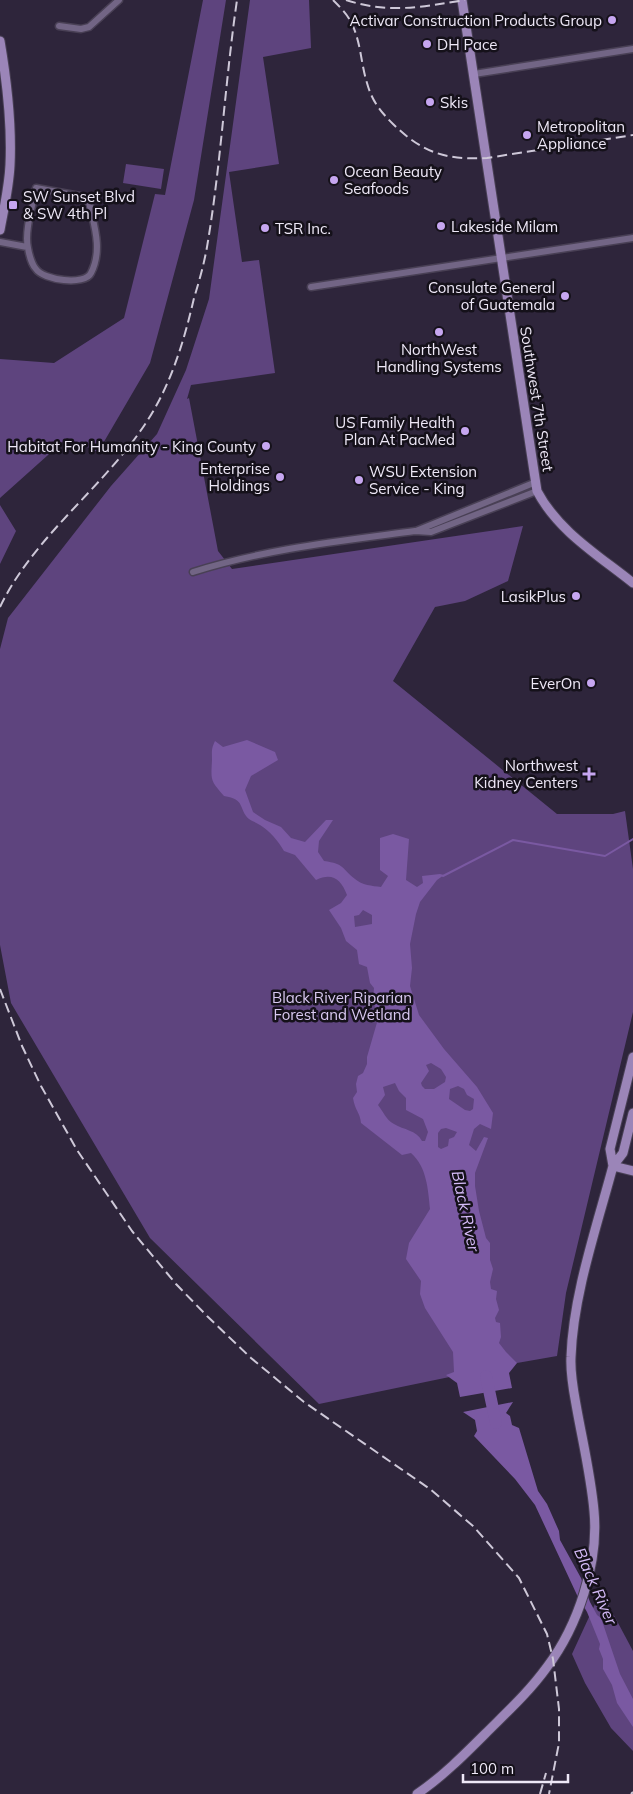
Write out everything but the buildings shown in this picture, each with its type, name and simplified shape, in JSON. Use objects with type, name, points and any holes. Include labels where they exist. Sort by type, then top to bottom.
[{"type":"street","name":"Southwest 7th Street","points":[[462,0],[537,486],[545,506],[568,532],[633,583]]},
{"type":"street","points":[[59,26],[81,29],[89,27],[119,1]]},
{"type":"street","points":[[0,41],[9,104],[10,135],[10,165],[0,230]]},
{"type":"street","points":[[474,74],[633,49]]},
{"type":"street","points":[[36,188],[80,196],[89,202],[96,235],[97,254],[91,274],[83,280],[74,281],[40,273],[35,269],[28,247],[27,238],[36,188]]},
{"type":"street","points":[[310,287],[633,238]]},
{"type":"street","points":[[0,242],[28,247]]},
{"type":"street","points":[[193,572],[228,561],[301,547],[415,532],[537,486]]},
{"type":"street","points":[[613,1166],[610,1149],[633,1057]]},
{"type":"street","points":[[417,1794],[465,1754],[523,1696],[553,1659],[570,1628],[583,1597],[594,1534],[594,1512],[572,1383],[571,1346],[579,1293],[613,1166],[622,1153],[633,1113]]},
{"type":"street","points":[[613,1166],[633,1171]]},
{"type":"green space","points":[[203,0],[226,0],[194,200],[150,363],[98,452],[67,438],[0,498],[0,359],[54,363],[124,318],[155,194],[165,195]]},
{"type":"green space","name":"Black River Riparian Forest and Wetland","points":[[250,0],[309,0],[311,48],[263,57],[279,164],[229,172],[242,262],[259,260],[275,373],[191,385],[187,399],[189,398],[218,551],[232,569],[523,526],[508,581],[465,601],[435,607],[393,681],[557,814],[613,814],[625,811],[633,869],[633,1012],[566,1293],[557,1356],[319,1404],[150,1238],[11,1003],[0,945],[0,649],[8,618],[111,486],[157,434],[186,370],[209,299]]},
{"type":"green space","points":[[126,164],[164,169],[161,189],[123,183]]},
{"type":"green space","points":[[0,505],[16,531],[0,564]]},
{"type":"green space","points":[[601,1591],[633,1651],[633,1751],[611,1728],[585,1683],[572,1654]]},
{"type":"water","points":[[247,740],[275,752],[278,760],[251,776],[245,790],[253,812],[281,827],[291,838],[305,842],[326,820],[333,820],[319,841],[318,852],[324,861],[339,865],[358,881],[367,885],[381,887],[388,876],[380,870],[380,838],[393,834],[409,839],[406,880],[417,887],[423,883],[422,876],[444,875],[437,880],[420,902],[416,914],[410,944],[412,968],[410,986],[419,1015],[444,1049],[477,1087],[493,1113],[491,1129],[480,1124],[474,1129],[469,1145],[476,1151],[484,1137],[488,1138],[475,1173],[475,1186],[486,1238],[490,1243],[490,1260],[493,1269],[490,1282],[491,1289],[497,1291],[496,1299],[499,1310],[495,1318],[496,1322],[500,1323],[501,1337],[499,1343],[517,1363],[509,1373],[512,1388],[460,1397],[457,1383],[446,1375],[454,1372],[453,1352],[425,1308],[420,1294],[421,1281],[406,1259],[409,1243],[430,1209],[424,1172],[411,1153],[402,1155],[361,1123],[353,1098],[357,1092],[358,1076],[363,1073],[367,1064],[367,1057],[378,1019],[373,999],[374,988],[370,983],[367,967],[359,964],[357,950],[346,941],[341,928],[329,910],[341,903],[347,895],[339,881],[331,877],[316,880],[295,855],[284,851],[267,830],[249,819],[236,799],[224,796],[219,791],[212,776],[212,751],[215,741],[223,747]],"holes":[[[363,910],[372,915],[372,924],[355,927],[354,916],[359,915]],[[431,1063],[441,1069],[446,1077],[445,1082],[434,1089],[425,1089],[421,1083],[429,1071],[426,1065]],[[395,1083],[399,1091],[406,1098],[406,1110],[423,1119],[428,1132],[425,1141],[422,1141],[417,1135],[394,1124],[387,1118],[378,1105],[385,1095],[383,1087]],[[458,1086],[464,1089],[467,1095],[474,1099],[473,1109],[470,1111],[465,1110],[449,1099],[450,1089]],[[446,1128],[457,1132],[454,1137],[449,1139],[448,1146],[441,1149],[438,1147],[438,1133],[441,1129]]]},
{"type":"water","points":[[513,1402],[506,1413],[510,1416],[512,1425],[519,1428],[538,1491],[547,1504],[559,1531],[560,1540],[581,1578],[590,1602],[597,1615],[601,1618],[620,1674],[633,1699],[633,1727],[617,1703],[612,1685],[603,1669],[603,1659],[599,1649],[600,1644],[587,1612],[577,1595],[535,1505],[515,1479],[474,1436],[477,1431],[475,1420],[463,1412]]},
{"type":"waterway","points":[[443,876],[513,840],[605,856],[633,839]]},
{"type":"waterway","name":"Black River","points":[[486,1376],[496,1423]]},
{"type":"railway","points":[[0,607],[16,579],[34,554],[138,435],[162,395],[173,369],[187,327],[207,247],[237,0]]},
{"type":"railway","points":[[333,0],[346,14],[352,24],[367,83],[377,105],[404,134],[414,142],[436,153],[459,158],[487,158],[633,135]]},
{"type":"railway","points":[[346,0],[376,7],[391,8],[420,7],[465,0]]},
{"type":"railway","points":[[0,989],[22,1046],[41,1086],[77,1150],[132,1231],[176,1284],[251,1358],[304,1402],[430,1489],[473,1526],[519,1578],[547,1634],[553,1659],[559,1709],[559,1743],[549,1794]]},
{"type":"railway","points":[[540,1794],[546,1773]]},
{"type":"place","name":"Activar Construction Products Group","points":[[612,20]]},
{"type":"place","name":"DH Pace","points":[[427,44]]},
{"type":"place","name":"Skis","points":[[430,102]]},
{"type":"place","name":"Metropolitan Appliance","points":[[527,135]]},
{"type":"place","name":"Ocean Beauty Seafoods","points":[[334,180]]},
{"type":"place","name":"SW Sunset Blvd & SW 4th Pl","points":[[13,205]]},
{"type":"place","name":"Lakeside Milam","points":[[441,226]]},
{"type":"place","name":"TSR Inc.","points":[[265,228]]},
{"type":"place","name":"Consulate General of Guatemala","points":[[565,296]]},
{"type":"place","name":"NorthWest Handling Systems","points":[[439,332]]},
{"type":"place","name":"US Family Health Plan At PacMed","points":[[465,431]]},
{"type":"place","name":"Habitat For Humanity - King County","points":[[266,446]]},
{"type":"place","name":"Enterprise Holdings","points":[[280,477]]},
{"type":"place","name":"WSU Extension Service - King","points":[[359,480]]},
{"type":"place","name":"LasikPlus","points":[[576,596]]},
{"type":"place","name":"EverOn","points":[[591,683]]},
{"type":"place","name":"Northwest Kidney Centers","points":[[589,774]]}]
